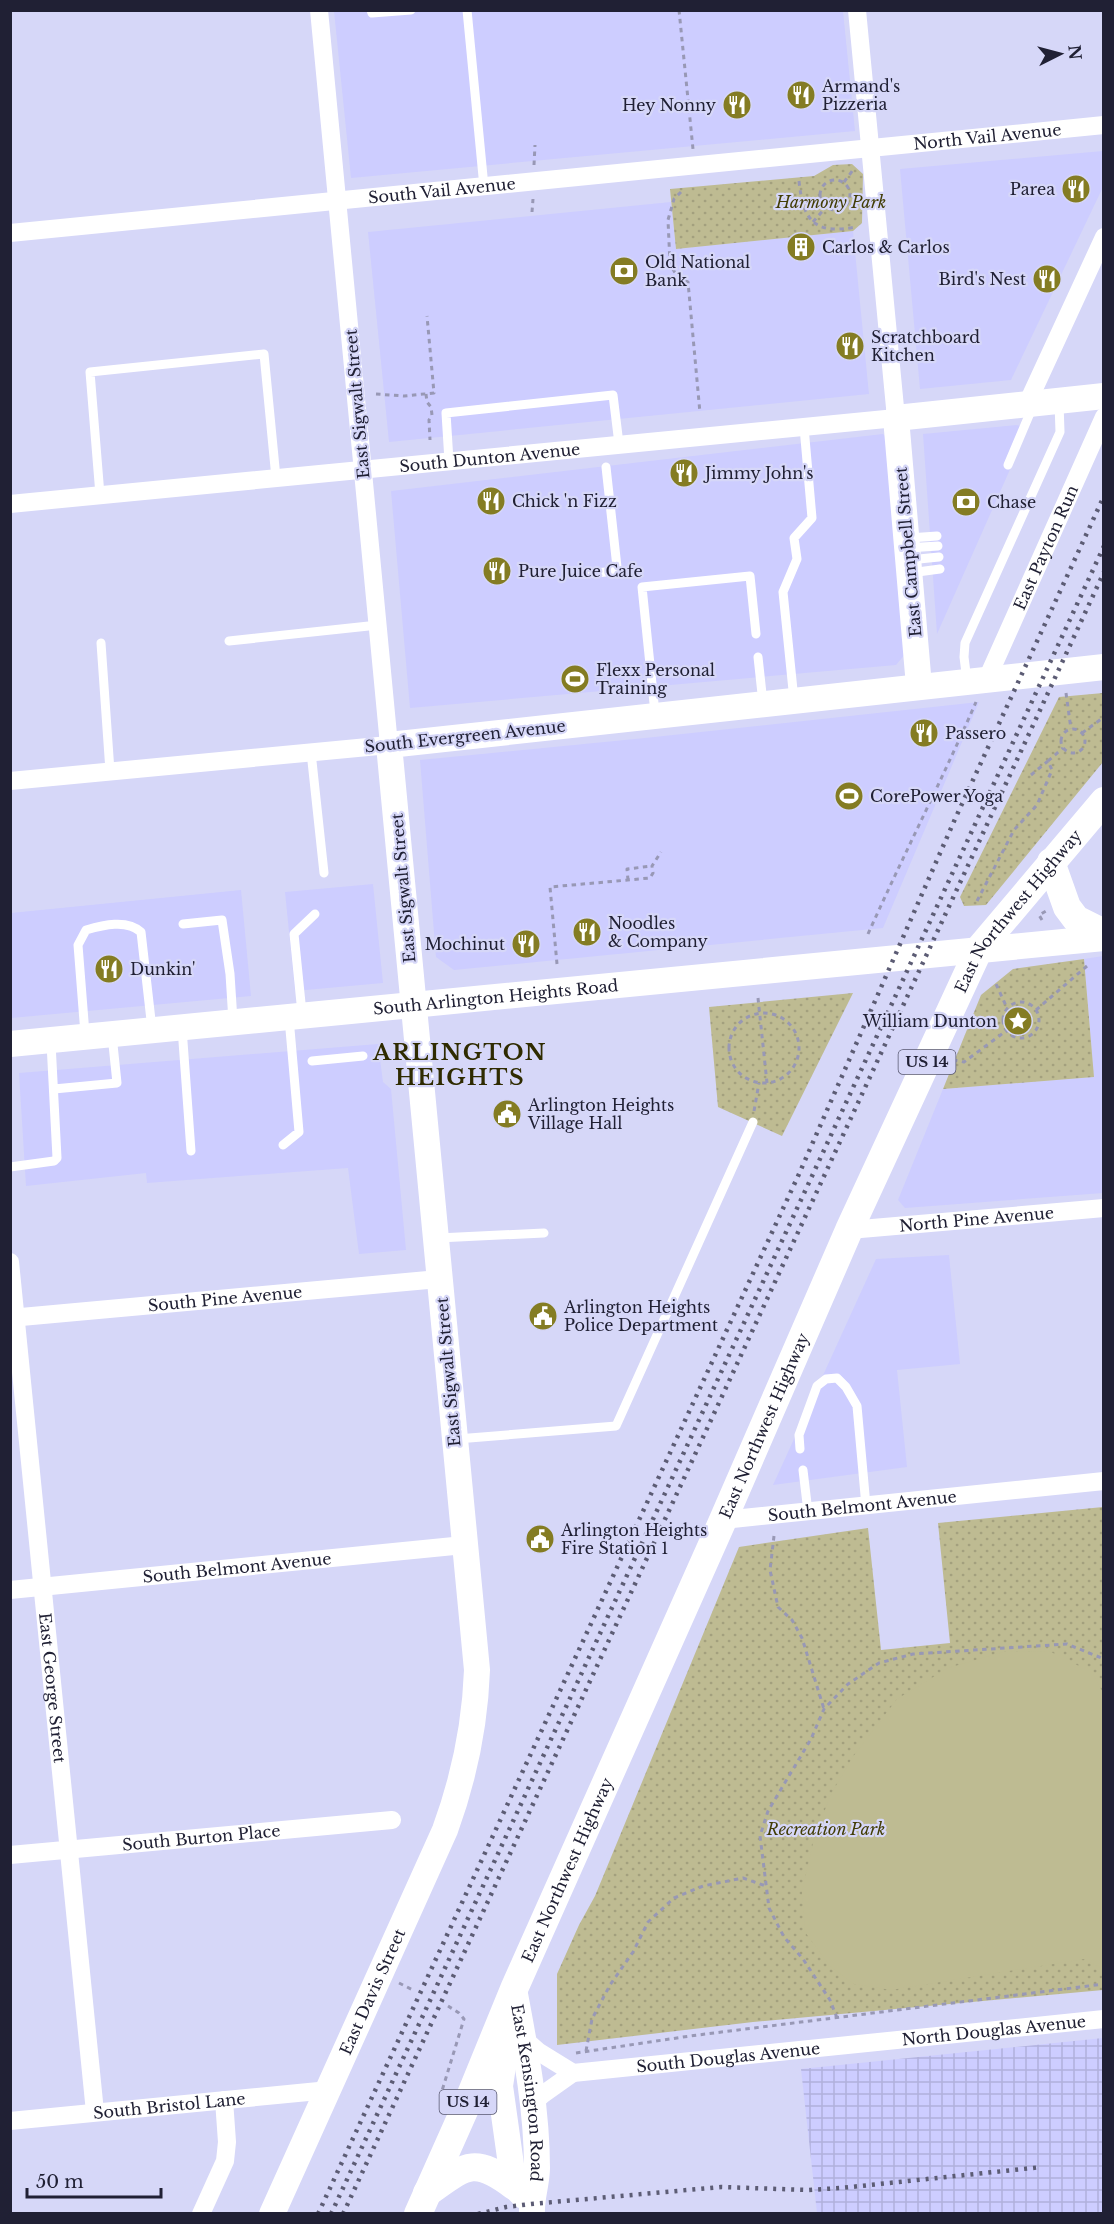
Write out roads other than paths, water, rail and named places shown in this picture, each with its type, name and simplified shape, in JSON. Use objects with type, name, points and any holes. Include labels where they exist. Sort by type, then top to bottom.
[{"type":"main road","name":"East Northwest Highway","points":[[422,2203],[849,1230],[979,949],[1104,801]]},
{"type":"main road","points":[[1051,862],[1067,907],[1076,919],[1104,933]]},
{"type":"main road","points":[[422,2203],[467,2168],[485,2167],[526,2201]]},
{"type":"street","name":"East Sigwalt Street","points":[[318,10],[477,1670],[476,1705],[466,1765]]},
{"type":"street","points":[[857,10],[872,148],[896,418],[1104,396]]},
{"type":"street","name":"North Vail Avenue","points":[[872,148],[1104,125]]},
{"type":"street","name":"South Vail Avenue","points":[[10,233],[872,148]]},
{"type":"street","points":[[1030,404],[1104,237]]},
{"type":"street","name":"East Payton Run","points":[[977,687],[1104,417]]},
{"type":"street","name":"South Dunton Avenue","points":[[10,504],[896,418]]},
{"type":"street","name":"East Campbell Street","points":[[896,418],[920,686]]},
{"type":"street","name":"South Evergreen Avenue","points":[[10,781],[389,745],[920,686],[977,687],[1104,667]]},
{"type":"street","name":"South Arlington Heights Road","points":[[10,1044],[1104,938]]},
{"type":"street","name":"North Pine Avenue","points":[[849,1230],[1104,1208]]},
{"type":"street","name":"East George Street","points":[[10,1262],[13,1318],[43,1587],[95,2112]]},
{"type":"street","name":"South Pine Avenue","points":[[13,1318],[439,1279]]},
{"type":"street","name":"South Belmont Avenue","points":[[723,1520],[1104,1481]]},
{"type":"street","name":"South Belmont Avenue","points":[[10,1590],[464,1545]]},
{"type":"street","name":"East Davis Street","points":[[272,2214],[430,1868],[466,1765]]},
{"type":"street","name":"South Burton Place","points":[[10,1855],[392,1820]]},
{"type":"street","name":"East Kensington Road","points":[[514,1989],[531,2082],[537,2170],[526,2201]]},
{"type":"street","name":"East Kensington Road","points":[[514,1989],[500,2086],[526,2201]]},
{"type":"street","name":"North Douglas Avenue","points":[[884,2042],[1104,2019]]},
{"type":"street","points":[[523,2038],[539,2052],[573,2073],[532,2105]]},
{"type":"street","name":"South Douglas Avenue","points":[[573,2073],[884,2042]]},
{"type":"street","name":"South Bristol Lane","points":[[10,2121],[329,2090]]},
{"type":"street","points":[[201,2214],[225,2162],[228,2142],[224,2100]]},
{"type":"lane","points":[[371,10],[372,13],[378,13],[411,10]]},
{"type":"lane","points":[[467,10],[484,187]]},
{"type":"lane","points":[[100,495],[90,372],[264,354],[276,478]]},
{"type":"lane","points":[[449,461],[446,413],[614,395],[619,444]]},
{"type":"lane","points":[[977,687],[964,657],[965,643],[1060,432],[1059,401]]},
{"type":"lane","points":[[1008,465],[1030,404]]},
{"type":"lane","points":[[794,700],[783,592],[797,559],[794,538],[812,518],[804,427]]},
{"type":"lane","points":[[585,574],[610,573],[616,571],[617,567],[606,467]]},
{"type":"lane","points":[[908,555],[937,541]]},
{"type":"lane","points":[[908,555],[939,557]]},
{"type":"lane","points":[[908,555],[940,569]]},
{"type":"lane","points":[[655,716],[642,587],[750,576],[756,634]]},
{"type":"lane","points":[[229,641],[378,625]]},
{"type":"lane","points":[[101,643],[110,771]]},
{"type":"lane","points":[[758,657],[763,703]]},
{"type":"lane","points":[[311,753],[324,873]]},
{"type":"lane","points":[[284,1145],[299,1132],[294,934],[315,914]]},
{"type":"lane","points":[[183,924],[222,921],[230,974],[233,1023]]},
{"type":"lane","points":[[86,1038],[79,952],[81,937],[86,930],[119,924],[134,926],[141,932],[153,1031]]},
{"type":"lane","points":[[182,1028],[191,1151]]},
{"type":"lane","points":[[54,1089],[117,1083],[112,1035]]},
{"type":"lane","points":[[10,1167],[54,1161],[57,1158],[51,1041]]},
{"type":"lane","points":[[312,1061],[363,1056]]},
{"type":"lane","points":[[454,1440],[616,1426],[753,1122]]},
{"type":"lane","points":[[435,1239],[544,1233]]},
{"type":"lane","points":[[800,1449],[799,1435],[817,1386],[826,1378],[837,1378],[846,1387],[857,1406],[866,1506]]},
{"type":"lane","points":[[803,1470],[808,1512]]},
{"type":"railway","points":[[318,2214],[799,1174],[955,819],[1104,496]]},
{"type":"railway","points":[[331,2214],[1104,546]]},
{"type":"railway","points":[[343,2214],[1104,572]]},
{"type":"railway","points":[[478,2214],[531,2204],[721,2187],[809,2190],[1042,2167]]},
{"type":"place","name":"Armand's Pizzeria","points":[[801,95]]},
{"type":"place","name":"Hey Nonny","points":[[737,105]]},
{"type":"place","name":"Parea","points":[[1076,189]]},
{"type":"place","name":"Carlos & Carlos","points":[[801,247]]},
{"type":"place","name":"Old National Bank","points":[[624,271]]},
{"type":"place","name":"Bird's Nest","points":[[1047,279]]},
{"type":"place","name":"Scratchboard Kitchen","points":[[850,346]]},
{"type":"place","name":"Jimmy John's","points":[[684,473]]},
{"type":"place","name":"Chick 'n Fizz","points":[[491,501]]},
{"type":"place","name":"Chase","points":[[966,502]]},
{"type":"place","name":"Pure Juice Cafe","points":[[497,571]]},
{"type":"place","name":"Flexx Personal Training","points":[[575,679]]},
{"type":"place","name":"Passero","points":[[924,733]]},
{"type":"place","name":"CorePower Yoga","points":[[849,796]]},
{"type":"place","name":"Noodles & Company","points":[[587,932]]},
{"type":"place","name":"Mochinut","points":[[526,944]]},
{"type":"place","name":"Dunkin'","points":[[109,969]]},
{"type":"place","name":"William Dunton","points":[[1018,1021]]},
{"type":"place","name":"Arlington Heights Village Hall","points":[[507,1114]]},
{"type":"place","name":"Arlington Heights Police Department","points":[[543,1316]]},
{"type":"place","name":"Arlington Heights Fire Station 1","points":[[540,1539]]},
{"type":"district","name":"ARLINGTON HEIGHTS","points":[[460,1064]]},
{"type":"park label","name":"Harmony Park","points":[[831,202]]},
{"type":"park label","name":"Recreation Park","points":[[826,1829]]}]
